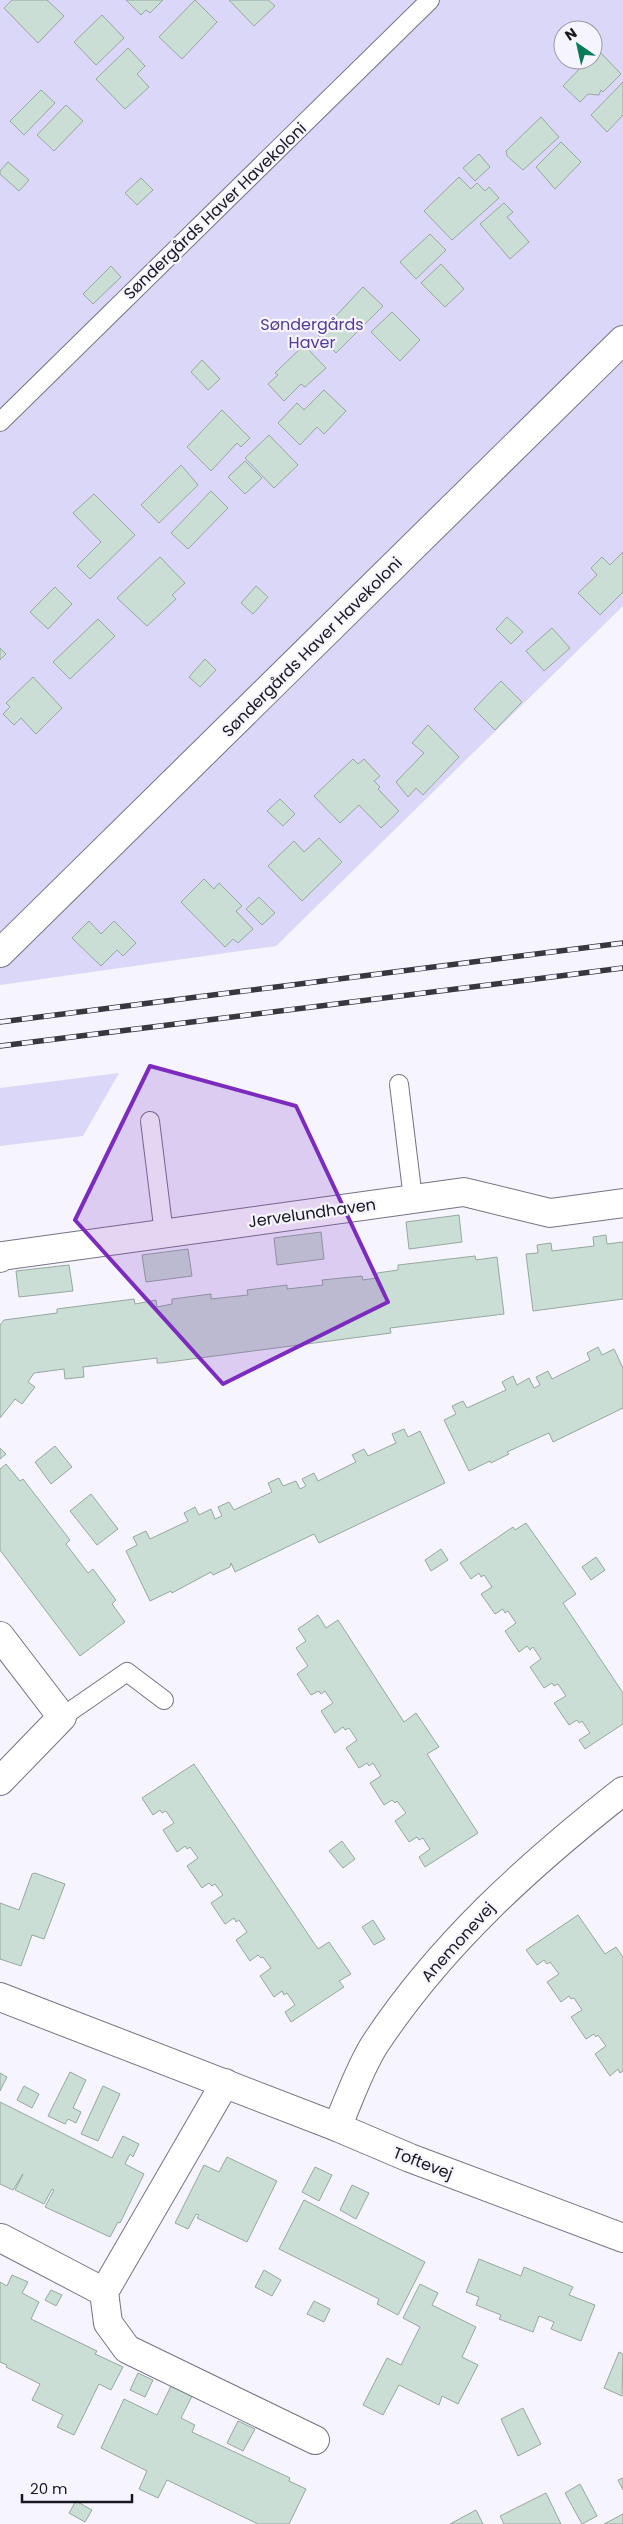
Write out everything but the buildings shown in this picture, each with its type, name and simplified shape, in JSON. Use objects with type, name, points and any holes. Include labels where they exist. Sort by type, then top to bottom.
[{"type":"street","name":"Søndergårds Haver Havekoloni","points":[[0,953],[623,340]]},
{"type":"street","name":"Jervelundhaven","points":[[0,1258],[2,1256],[464,1192],[550,1213],[623,1202]]},
{"type":"street","points":[[0,1636],[62,1717],[0,1781]]},
{"type":"street","name":"Anemonevej","points":[[337,2127],[374,2046],[441,1956],[523,1874],[623,1792]]},
{"type":"street","name":"Toftevej","points":[[0,1997],[337,2127],[410,2158],[623,2238]]},
{"type":"street","points":[[225,2084],[104,2292],[108,2323],[127,2349],[315,2440]]},
{"type":"street","points":[[1,2238],[104,2292]]},
{"type":"lane","name":"Søndergårds Haver Havekoloni","points":[[0,422],[430,0]]},
{"type":"lane","points":[[399,1084],[413,1199]]},
{"type":"lane","points":[[150,1121],[164,1234]]},
{"type":"lane","points":[[62,1717],[127,1672],[164,1700]]},
{"type":"highlighted area","points":[[150,1066],[296,1106],[388,1302],[223,1384],[75,1220]]},
{"type":"green space","name":"Søndergårds Haver","points":[[0,0],[623,0],[623,606],[276,946],[0,985]]},
{"type":"green space","points":[[119,1073],[83,1136],[0,1146],[0,1088]]},
{"type":"railway","points":[[0,1022],[623,943]]},
{"type":"railway","points":[[0,1046],[623,968]]}]
